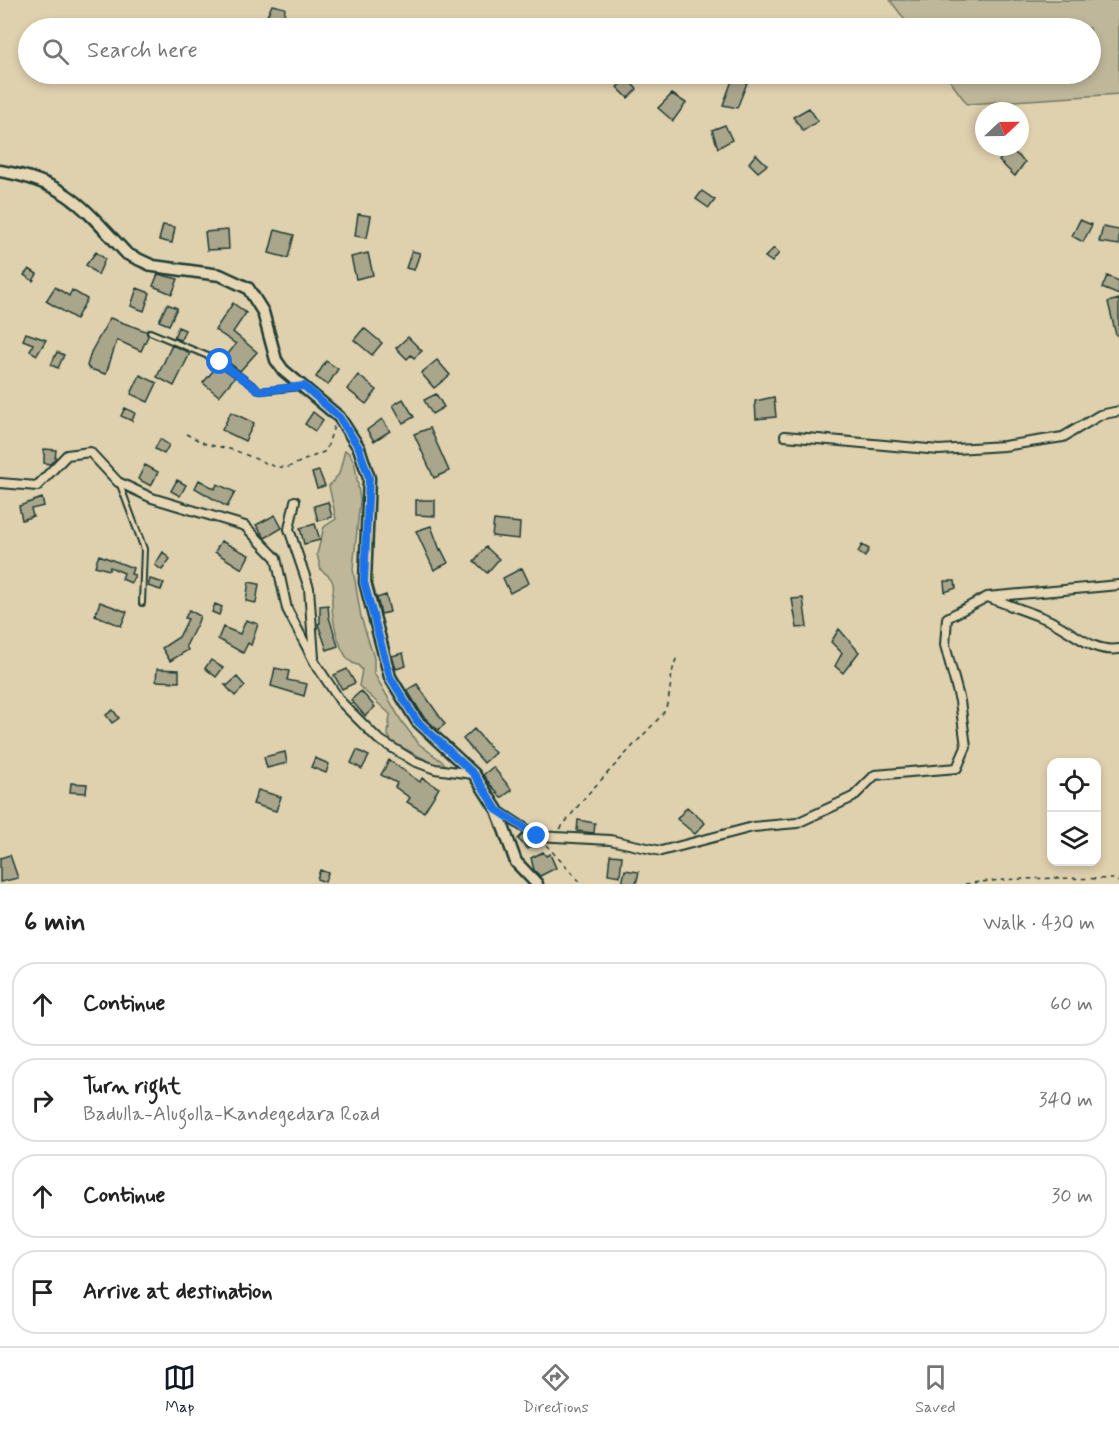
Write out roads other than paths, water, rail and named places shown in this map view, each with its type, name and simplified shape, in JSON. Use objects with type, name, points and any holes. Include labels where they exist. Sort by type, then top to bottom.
[{"type":"main road","points":[[0,171],[22,175],[58,189],[76,199],[127,254],[137,260],[153,266],[220,275],[248,288],[262,312],[276,360],[283,370],[339,417],[359,448],[369,478],[364,582],[390,677],[417,721],[474,774],[497,810],[516,862],[537,884]]},
{"type":"street","points":[[785,436],[939,450],[1004,446],[1063,437],[1100,415],[1119,411]]},
{"type":"street","points":[[0,483],[37,486],[68,455],[90,452],[99,459],[118,482],[152,498],[245,526],[276,558],[287,609],[315,663],[341,702],[378,739],[414,760],[435,769],[474,774]]},
{"type":"street","points":[[295,501],[289,529],[309,588],[315,663]]},
{"type":"street","points":[[497,810],[537,836],[610,840],[661,851],[753,827],[797,824],[853,797],[875,775],[957,768],[966,747],[960,701],[945,645],[947,618],[987,597],[1119,585]]},
{"type":"street","points":[[987,597],[1066,628],[1090,646],[1110,651],[1119,650]]},
{"type":"lane","points":[[150,332],[220,362],[260,391],[304,386]]},
{"type":"lane","points":[[118,482],[144,549],[142,603]]}]
